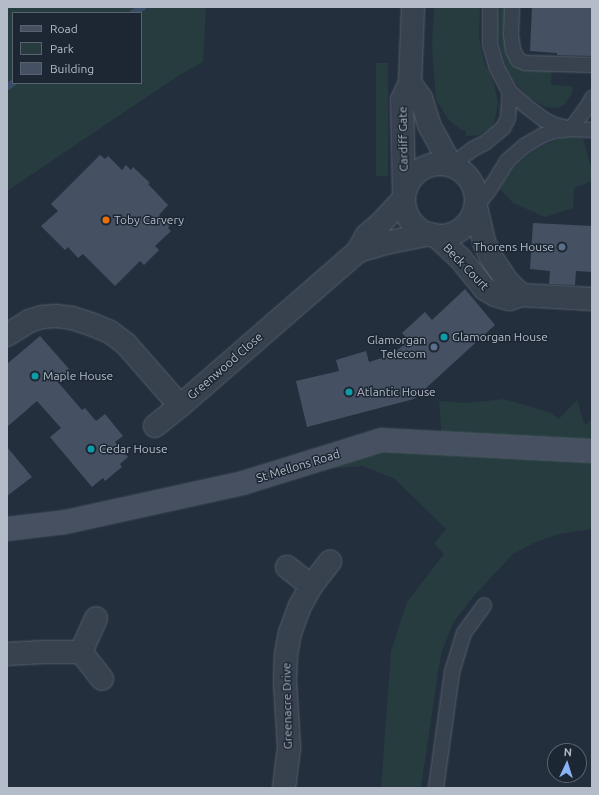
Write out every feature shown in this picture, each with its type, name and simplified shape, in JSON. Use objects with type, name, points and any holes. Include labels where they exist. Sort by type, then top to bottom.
[{"type":"main road","name":"St Mellons Road","points":[[7,529],[66,522],[243,483],[381,440],[592,451]]},
{"type":"street","name":"Cardiff Gate","points":[[413,7],[410,83],[402,100],[405,209],[411,221],[422,231],[433,235]]},
{"type":"street","name":"Cardiff Gate","points":[[410,83],[421,98],[429,125],[451,164],[469,178],[476,192],[476,207]]},
{"type":"street","name":"Cardiff Gate","points":[[404,197],[408,182],[417,171],[430,165],[440,163],[451,164]]},
{"type":"street","name":"Greenwood Close","points":[[7,335],[29,321],[42,317],[62,317],[93,325],[110,332],[126,344],[180,406],[358,251],[367,235],[381,223],[404,197]]},
{"type":"street","points":[[433,235],[450,234],[463,228],[471,218],[476,207]]},
{"type":"street","name":"Beck Court","points":[[476,207],[484,242],[491,257],[507,281],[521,295]]},
{"type":"street","name":"Greenwood Close","points":[[358,251],[390,242],[433,235]]},
{"type":"street","name":"Beck Court","points":[[433,235],[459,257],[485,289],[495,296],[509,299],[521,295],[592,299]]},
{"type":"street","points":[[155,426],[180,406]]},
{"type":"street","name":"Greenacre Drive","points":[[284,788],[289,747],[285,682],[286,656],[290,633],[300,606],[311,586],[330,562]]},
{"type":"street","points":[[287,567],[311,586]]},
{"type":"street","points":[[81,652],[96,618]]},
{"type":"street","points":[[7,654],[81,652]]},
{"type":"street","points":[[81,652],[102,679]]},
{"type":"lane","points":[[490,7],[490,44],[497,68],[510,92],[543,119],[555,125],[571,129],[592,130]]},
{"type":"lane","points":[[512,7],[511,35],[513,50],[518,60],[525,63],[592,65]]},
{"type":"lane","points":[[451,164],[473,149],[490,140],[503,128],[508,118],[510,92]]},
{"type":"lane","points":[[476,207],[491,187],[507,161],[520,149],[543,135],[571,129],[591,104]]},
{"type":"lane","points":[[436,788],[452,672],[464,633],[484,605]]},
{"type":"green space","points":[[7,7],[206,7],[203,62],[181,74],[7,191]]},
{"type":"green space","points":[[434,7],[480,7],[479,39],[485,64],[494,83],[498,103],[492,126],[480,135],[465,136],[466,131],[460,129],[449,120],[436,100],[432,47]]},
{"type":"green space","points":[[499,7],[506,7],[508,52],[552,70],[551,85],[573,86],[572,93],[565,104],[558,108],[546,107],[529,98],[513,80],[506,67],[498,38],[497,26]]},
{"type":"green space","points":[[376,63],[388,63],[388,176],[376,176]]},
{"type":"green space","points":[[568,137],[583,138],[590,164],[592,165],[592,181],[574,188],[573,208],[545,217],[513,203],[500,189],[512,168],[533,151],[551,142]]},
{"type":"green space","points":[[504,399],[549,412],[559,419],[577,400],[585,425],[592,420],[592,449],[442,439],[439,401],[468,403]]},
{"type":"green space","points":[[371,448],[592,458],[592,529],[558,534],[534,543],[513,554],[473,597],[453,623],[442,651],[421,788],[381,788],[391,651],[407,602],[444,554],[434,544],[446,529],[395,479],[363,466],[300,471]]},
{"type":"building","points":[[532,7],[592,7],[592,56],[557,55],[557,53],[530,51]]},
{"type":"building","name":"Toby Carvery","points":[[100,155],[105,159],[108,156],[122,170],[126,165],[131,170],[133,167],[150,183],[148,184],[168,205],[159,215],[170,225],[168,228],[171,231],[155,246],[159,250],[144,265],[140,261],[115,286],[83,254],[78,258],[68,247],[65,250],[41,226],[58,211],[51,204]]},
{"type":"building","name":"Thorens House","points":[[533,223],[592,226],[592,272],[576,271],[575,285],[549,284],[550,271],[530,269]]},
{"type":"building","points":[[465,289],[495,325],[414,399],[307,427],[296,381],[339,371],[336,360],[366,351],[369,362],[391,355],[409,341],[402,333],[425,312],[432,320]]},
{"type":"building","points":[[40,336],[70,370],[57,381],[82,410],[85,408],[96,421],[105,414],[123,436],[115,442],[128,457],[120,464],[122,467],[105,481],[103,478],[92,487],[50,437],[61,428],[37,401],[7,427],[7,364]]},
{"type":"building","points":[[7,447],[32,477],[7,496]]},
{"type":"waterway","points":[[134,12],[142,7]]},
{"type":"waterway","points":[[7,86],[12,83]]},
{"type":"place","name":"Toby Carvery","points":[[106,220]]},
{"type":"place","name":"Thorens House","points":[[562,247]]},
{"type":"place","name":"Glamorgan House","points":[[444,337]]},
{"type":"place","name":"Glamorgan Telecom","points":[[434,347]]},
{"type":"place","name":"Maple House","points":[[35,376]]},
{"type":"place","name":"Atlantic House","points":[[349,392]]},
{"type":"place","name":"Cedar House","points":[[91,449]]}]
